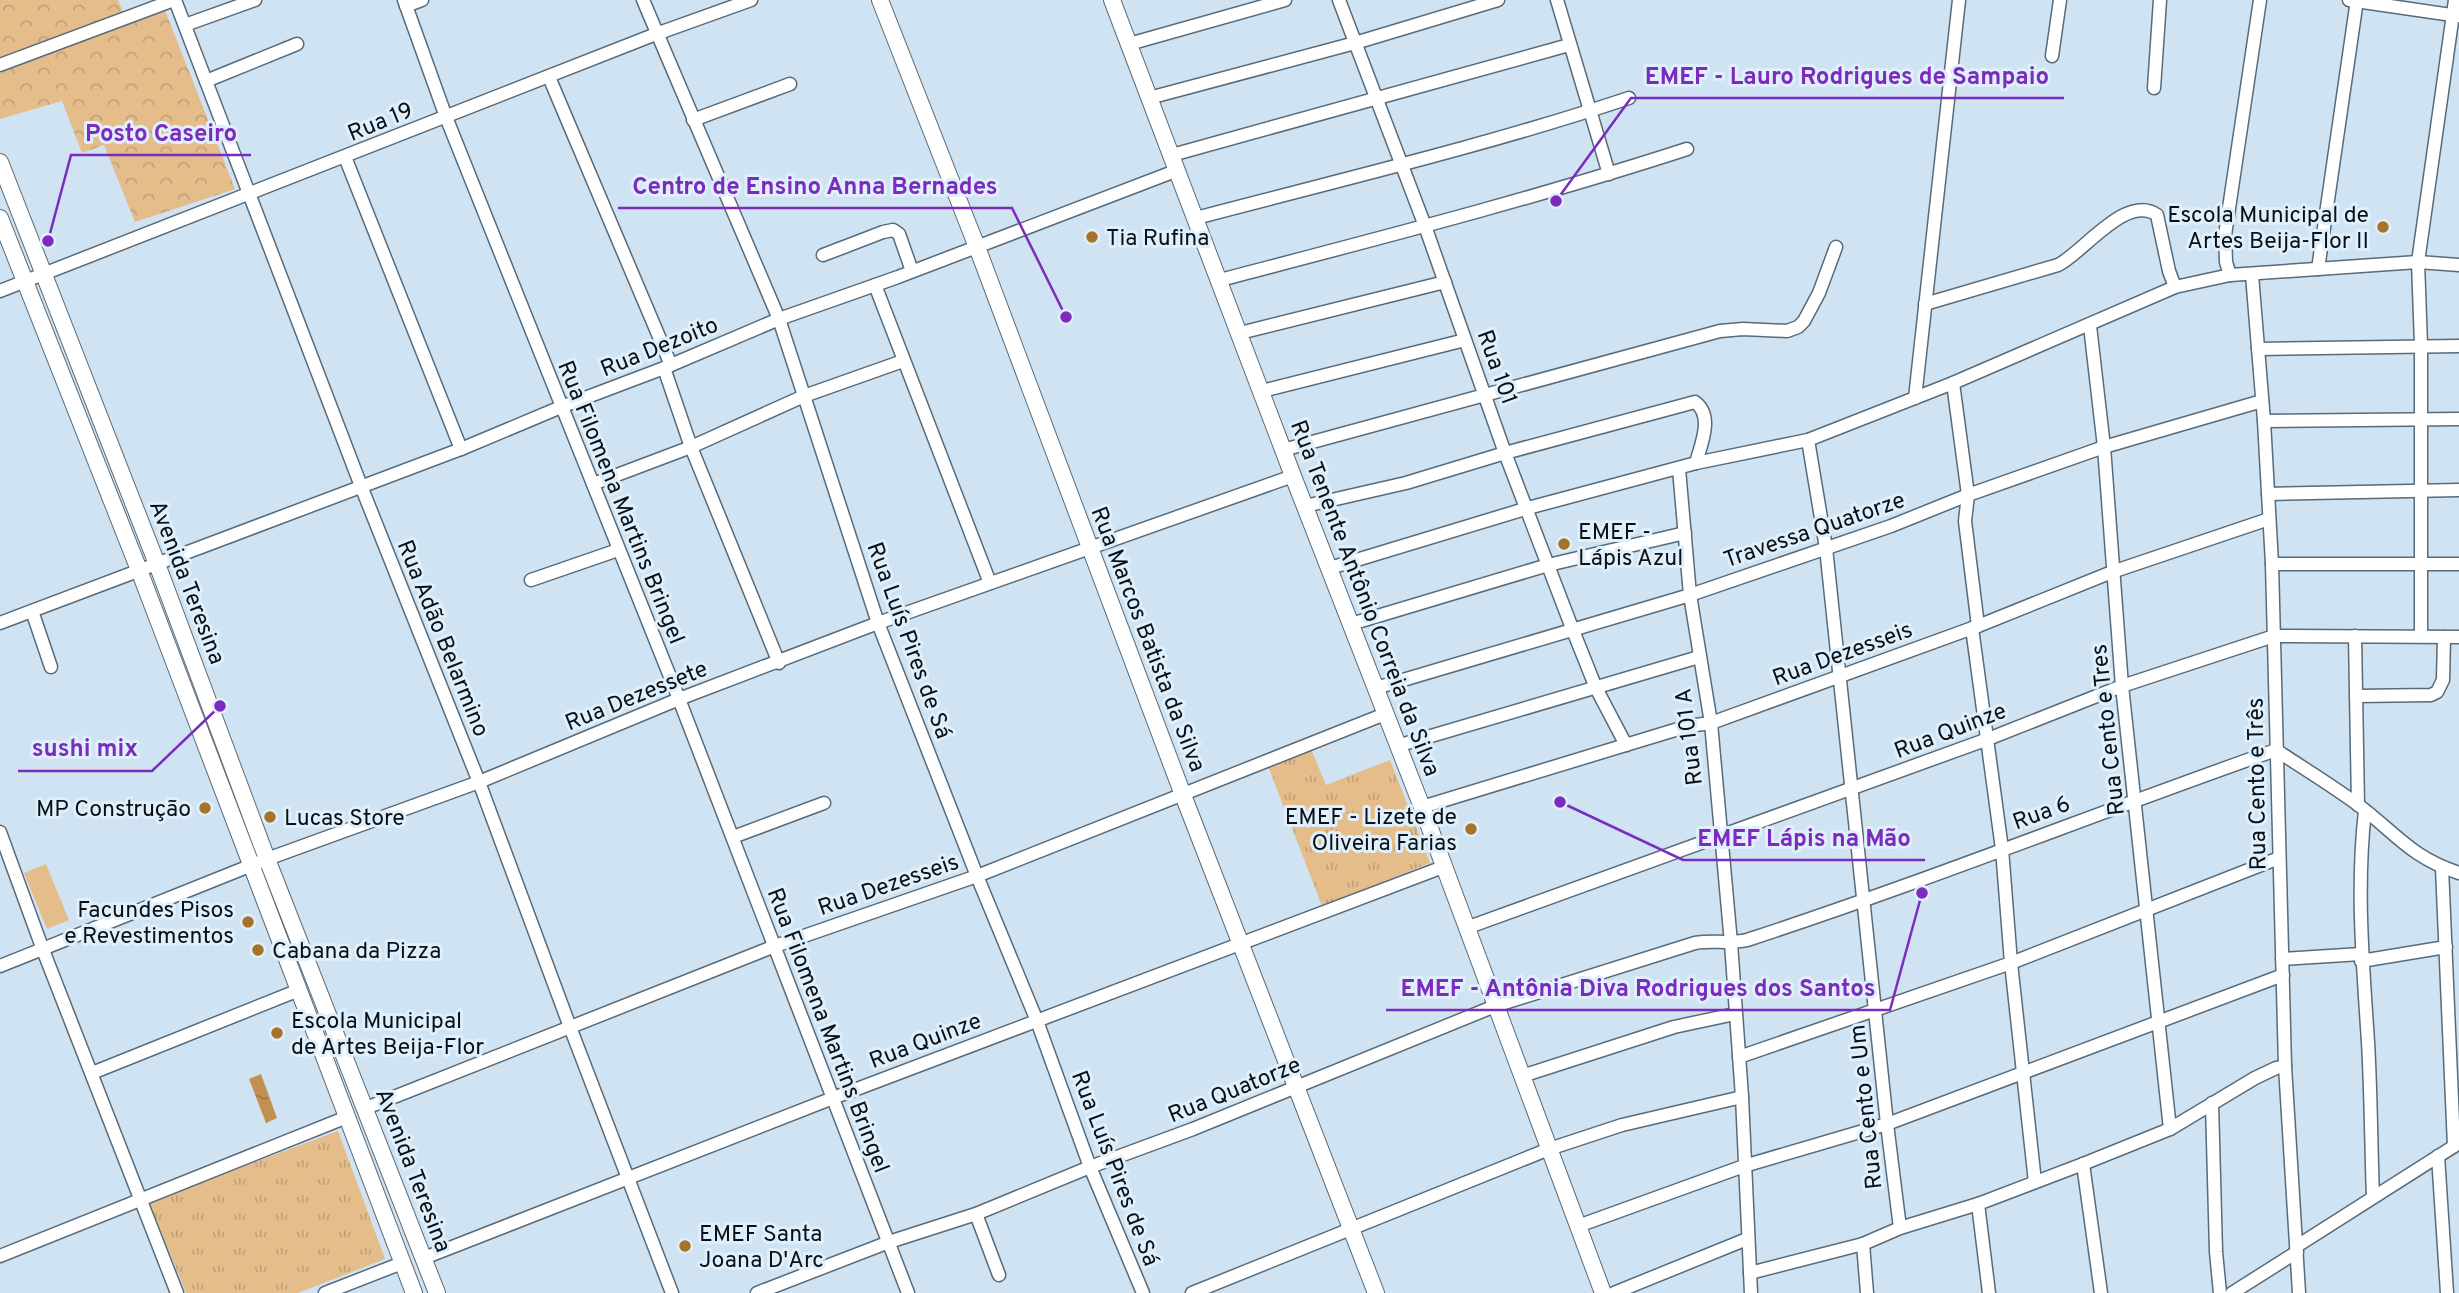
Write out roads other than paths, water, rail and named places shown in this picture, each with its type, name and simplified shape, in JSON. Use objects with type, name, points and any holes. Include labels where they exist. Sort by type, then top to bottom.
[{"type":"main road","name":"Rua Marcos Batista da Silva","points":[[880,0],[977,247],[1183,795],[1376,1293]]},
{"type":"main road","name":"Rua Tenente Antônio Correia da Silva","points":[[1112,0],[1422,807],[1603,1293]]},
{"type":"main road","name":"Avenida Teresina","points":[[0,162],[157,564],[267,859],[438,1293]]},
{"type":"main road","name":"Avenida Teresina","points":[[0,219],[139,570],[414,1293]]},
{"type":"main road","points":[[218,779],[235,771]]},
{"type":"main road","points":[[234,820],[251,813]]},
{"type":"street","name":"Rua Adão Belarmino","points":[[174,0],[361,486],[479,782],[673,1293]]},
{"type":"street","points":[[0,65],[174,0]]},
{"type":"street","points":[[185,25],[256,0]]},
{"type":"street","points":[[405,3],[422,0]]},
{"type":"street","name":"Rua Luís Pires de Sá","points":[[643,0],[779,319],[878,623],[976,876],[1037,1021],[1090,1167],[1143,1293]]},
{"type":"street","name":"Rua 19","points":[[0,291],[656,34],[751,0]]},
{"type":"street","points":[[1129,44],[1285,0]]},
{"type":"street","name":"Rua 101","points":[[1339,0],[1402,163],[1572,628],[1596,688],[1626,745]]},
{"type":"street","points":[[1149,98],[1355,43],[1498,0]]},
{"type":"street","points":[[1557,0],[1609,174]]},
{"type":"street","points":[[1915,398],[1959,0]]},
{"type":"street","points":[[2052,56],[2060,0]]},
{"type":"street","points":[[2154,88],[2160,0]]},
{"type":"street","points":[[2230,275],[2226,262],[2225,235],[2260,0]]},
{"type":"street","points":[[2318,269],[2354,0],[2456,15]]},
{"type":"street","points":[[2421,636],[2423,564],[2418,262],[2456,15],[2455,0]]},
{"type":"street","name":"Rua Filomena Martins Bringel","points":[[405,3],[446,117],[679,699],[908,1293]]},
{"type":"street","points":[[206,81],[297,44]]},
{"type":"street","name":"Rua Dezoito","points":[[0,623],[461,449],[779,319],[977,247],[1175,163],[1375,98],[1569,45]]},
{"type":"street","points":[[549,77],[667,367],[691,447],[779,663]]},
{"type":"street","points":[[693,120],[790,84]]},
{"type":"street","points":[[1196,218],[1590,111],[1629,98]]},
{"type":"street","points":[[1220,280],[1425,226],[1687,149]]},
{"type":"street","points":[[345,157],[461,449]]},
{"type":"street","points":[[1925,304],[2058,265],[2071,259],[2095,235],[2124,215],[2140,209],[2152,211],[2157,215],[2175,287]]},
{"type":"street","points":[[822,255],[893,230],[899,234],[912,271]]},
{"type":"street","points":[[1283,450],[1720,331],[1787,331],[1804,321],[1819,293],[1836,247]]},
{"type":"street","points":[[1330,568],[1528,508],[1696,463],[1808,440],[2090,326],[2175,287],[2230,275],[2418,262],[2459,265]]},
{"type":"street","name":"Rua Cento e Três","points":[[2252,275],[2272,564],[2285,1066],[2299,1293]]},
{"type":"street","points":[[1240,333],[1445,282]]},
{"type":"street","points":[[875,285],[989,583]]},
{"type":"street","name":"Rua Cento e Tres","points":[[2090,326],[2105,447],[2122,686],[2170,1129]]},
{"type":"street","points":[[1262,391],[1465,340]]},
{"type":"street","points":[[2258,349],[2459,346]]},
{"type":"street","points":[[593,484],[691,447],[804,396],[903,361]]},
{"type":"street","points":[[1953,383],[1968,495],[1965,522],[1975,627],[2002,849],[2011,963],[2035,1182]]},
{"type":"street","name":"Travessa Quatorze","points":[[1376,688],[1690,595],[1891,526],[1968,495],[2105,447],[2262,401]]},
{"type":"street","points":[[1305,506],[1406,483],[1695,402],[1702,407],[1706,422],[1696,463]]},
{"type":"street","points":[[2264,421],[2459,419]]},
{"type":"street","name":"Rua Cento e Um","points":[[1808,440],[1826,548],[1841,676],[1900,1228]]},
{"type":"street","name":"Rua 101 A","points":[[1679,469],[1690,595],[1711,723],[1719,837],[1731,943],[1742,1097],[1751,1293]]},
{"type":"street","name":"Rua Dezessete","points":[[0,966],[267,859],[479,782],[679,699],[878,623],[1293,476]]},
{"type":"street","points":[[2268,494],[2459,490]]},
{"type":"street","name":"Rua Dezesseis","points":[[1422,807],[1688,726],[1711,723],[1975,627],[2112,572],[2269,519]]},
{"type":"street","points":[[1351,624],[1548,565],[1685,533]]},
{"type":"street","points":[[531,580],[618,550]]},
{"type":"street","points":[[2272,564],[2459,564]]},
{"type":"street","points":[[32,611],[51,667]]},
{"type":"street","name":"Rua Quinze","points":[[1466,928],[1988,739],[2122,686],[2274,636],[2459,637]]},
{"type":"street","points":[[2355,636],[2362,835],[2361,958],[2368,1042],[2373,1197]]},
{"type":"street","points":[[2356,696],[2431,695],[2438,692],[2443,680],[2444,637]]},
{"type":"street","points":[[1397,746],[1699,657]]},
{"type":"street","name":"Rua Dezesseis","points":[[366,1108],[775,946],[976,876],[1385,714]]},
{"type":"street","points":[[2276,750],[2361,808],[2409,849],[2442,868],[2459,873]]},
{"type":"street","name":"Rua 6","points":[[1731,943],[1865,902],[2135,799],[2276,750]]},
{"type":"street","points":[[733,837],[824,803]]},
{"type":"street","points":[[0,832],[43,950],[177,1293]]},
{"type":"street","points":[[1739,1057],[2011,963],[2279,858]]},
{"type":"street","name":"Rua Quinze","points":[[424,1258],[833,1098],[1443,867]]},
{"type":"street","points":[[2232,1293],[2373,1197],[2457,1144],[2442,868]]},
{"type":"street","name":"Rua Quatorze","points":[[757,1293],[889,1242],[976,1214],[1496,1006],[1695,943],[1731,943]]},
{"type":"street","points":[[2282,959],[2361,958],[2446,947]]},
{"type":"street","points":[[1578,1226],[1744,1166],[1887,1124],[2283,975]]},
{"type":"street","points":[[92,1073],[299,990]]},
{"type":"street","points":[[1522,1076],[1674,1027],[1735,1014]]},
{"type":"street","points":[[1750,1273],[1863,1244],[1900,1228],[1978,1204],[2083,1164],[2170,1129],[2255,1078],[2285,1066]]},
{"type":"street","points":[[1192,1293],[1549,1149],[1622,1125],[1742,1097]]},
{"type":"street","points":[[2212,1103],[2216,1252],[2220,1293]]},
{"type":"street","points":[[0,1256],[347,1117]]},
{"type":"street","points":[[2438,1156],[2447,1293]]},
{"type":"street","points":[[2083,1164],[2101,1293]]},
{"type":"street","points":[[1978,1204],[1989,1293]]},
{"type":"street","points":[[976,1214],[999,1275]]},
{"type":"street","points":[[1614,1293],[1747,1239]]},
{"type":"street","points":[[1863,1244],[1867,1293]]},
{"type":"street","points":[[325,1293],[402,1263]]},
{"type":"water","points":[[261,1074],[277,1118],[266,1123],[249,1079]]},
{"type":"place","name":"EMEF - Lauro Rodrigues de Sampaio","points":[[1556,201]]},
{"type":"place","name":"Escola Municipal de Artes Beija-Flor II","points":[[2383,227]]},
{"type":"place","name":"Tia Rufina","points":[[1092,237]]},
{"type":"place","name":"Posto Caseiro","points":[[48,241]]},
{"type":"place","name":"Centro de Ensino Anna Bernades","points":[[1066,317]]},
{"type":"place","name":"EMEF - Lápis Azul","points":[[1564,544]]},
{"type":"place","name":"sushi mix","points":[[220,706]]},
{"type":"place","name":"EMEF Lápis na Mão","points":[[1560,802]]},
{"type":"place","name":"MP Construção","points":[[205,808]]},
{"type":"place","name":"Lucas Store","points":[[270,817]]},
{"type":"place","name":"EMEF - Lizete de Oliveira Farias","points":[[1471,829]]},
{"type":"place","name":"EMEF - Antônia Diva Rodrigues dos Santos","points":[[1922,893]]},
{"type":"place","name":"Facundes Pisos e Revestimentos","points":[[248,922]]},
{"type":"place","name":"Cabana da Pizza","points":[[258,950]]},
{"type":"place","name":"Escola Municipal de Artes Beija-Flor","points":[[277,1033]]},
{"type":"place","name":"EMEF Santa Joana D'Arc","points":[[685,1246]]}]
